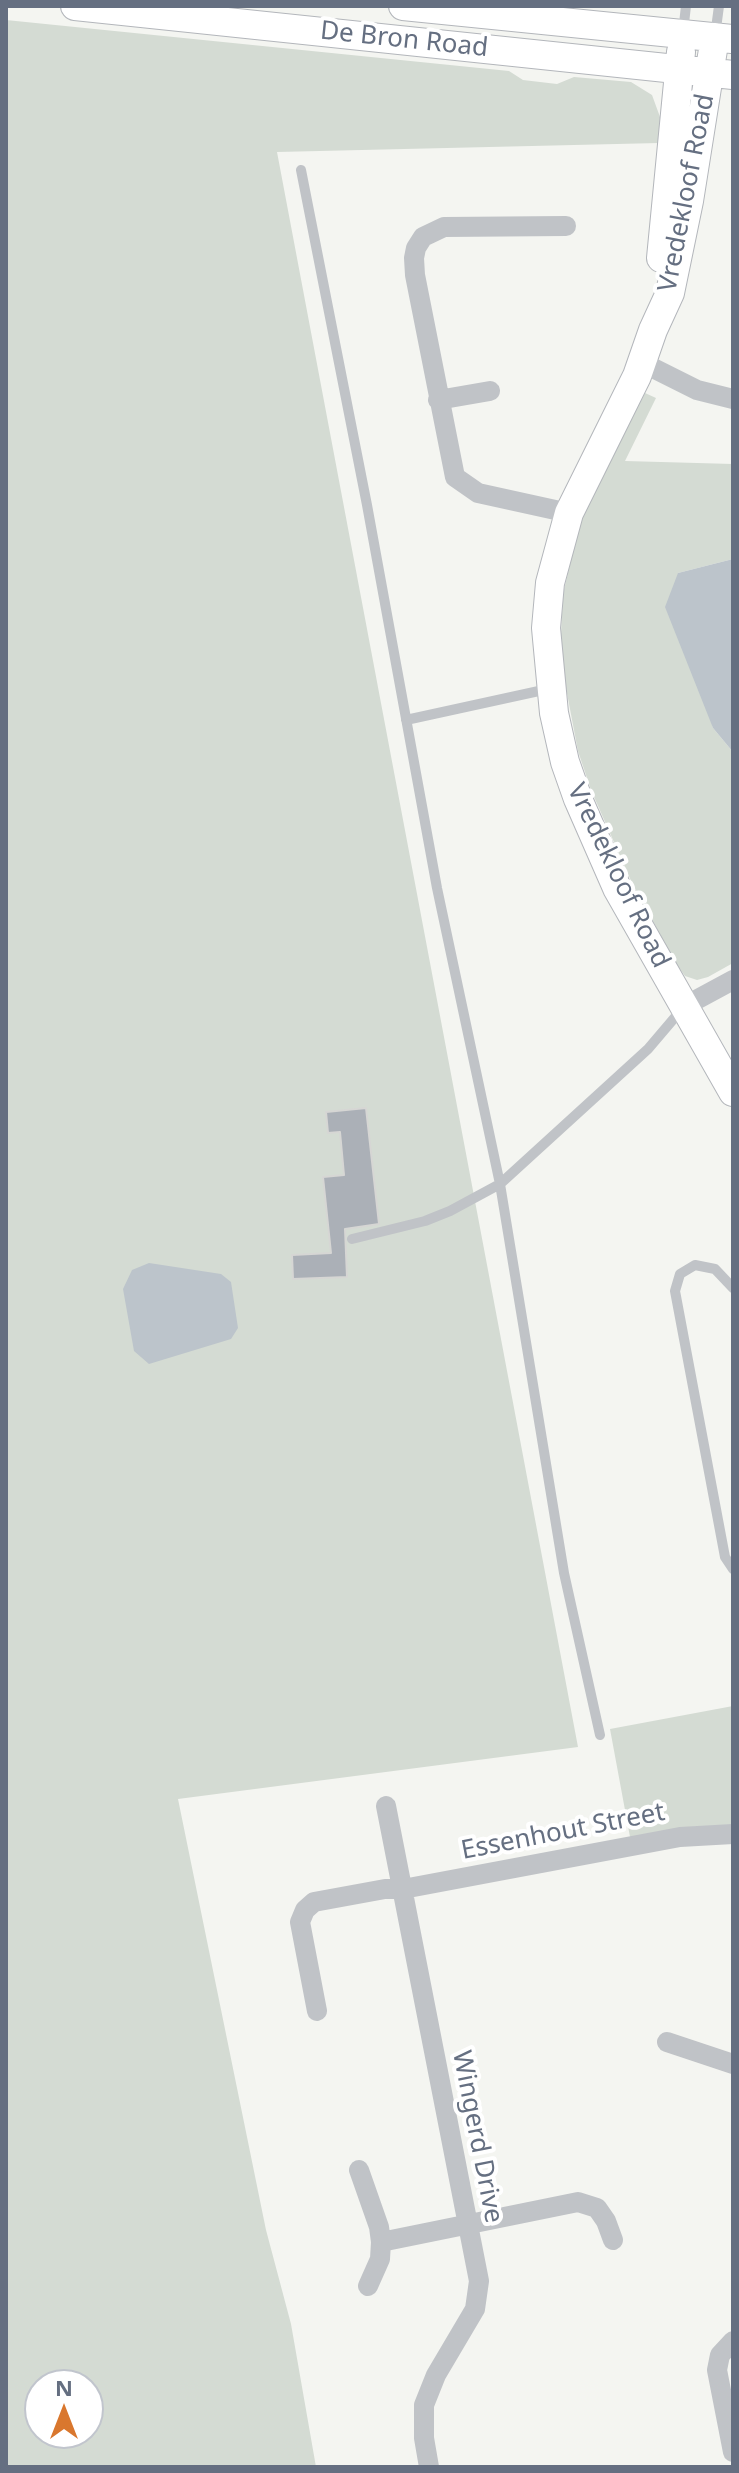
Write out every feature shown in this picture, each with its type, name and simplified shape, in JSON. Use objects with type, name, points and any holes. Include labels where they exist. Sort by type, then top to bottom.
[{"type":"street","name":"De Bron Road","points":[[75,6],[722,74]]},
{"type":"street","name":"De Bron Road","points":[[403,6],[724,38]]},
{"type":"street","name":"Vredekloof Road","points":[[653,330],[683,34]]},
{"type":"street","name":"Vredekloof Road","points":[[724,38],[722,74],[670,293],[653,330],[643,363],[569,513],[548,597],[546,628],[550,689],[559,738],[578,799],[617,888],[733,1092]]},
{"type":"street","points":[[566,226],[444,227],[423,237],[416,248],[415,275],[455,477],[478,493],[569,513]]},
{"type":"street","points":[[643,363],[710,396],[733,399]]},
{"type":"street","points":[[438,400],[490,391]]},
{"type":"street","points":[[683,1007],[733,980]]},
{"type":"street","name":"Wingerd Drive","points":[[386,1806],[479,2281],[477,2300],[470,2318],[436,2375],[424,2405],[424,2438],[429,2467]]},
{"type":"street","name":"Essenhout Street","points":[[317,2011],[301,1928],[305,1910],[320,1900],[403,1889],[680,1837],[733,1834]]},
{"type":"street","points":[[667,2042],[733,2064]]},
{"type":"street","points":[[359,2170],[379,2227],[381,2242],[380,2259],[368,2286]]},
{"type":"street","points":[[381,2242],[578,2202],[597,2208],[613,2240]]},
{"type":"street","points":[[732,2342],[720,2355],[717,2370],[733,2452]]},
{"type":"lane","name":"Vredekloof Road","points":[[683,34],[686,6]]},
{"type":"lane","name":"Vredekloof Road","points":[[719,6],[724,38]]},
{"type":"lane","points":[[301,170],[367,505],[437,888],[500,1184],[564,1573],[600,1735]]},
{"type":"lane","points":[[406,720],[550,689]]},
{"type":"lane","points":[[352,1239],[425,1221],[500,1184],[648,1049],[683,1007]]},
{"type":"lane","points":[[733,1288],[715,1269],[695,1265],[680,1274],[675,1291],[725,1557],[733,1569]]},
{"type":"shaded area","points":[[6,20],[509,71],[523,80],[557,84],[574,77],[631,82],[652,95],[660,117],[659,143],[277,152],[578,1747],[178,1799],[266,2230],[291,2324],[316,2467],[6,2467]]},
{"type":"shaded area","points":[[645,393],[656,398],[625,461],[733,464],[733,559],[678,573],[713,728],[733,752],[733,963],[697,980],[685,976],[677,965],[632,883],[591,790],[578,751],[566,688],[561,635],[563,594],[579,526],[592,494]]},
{"type":"shaded area","points":[[733,559],[733,752],[713,728],[665,607],[678,573]]},
{"type":"shaded area","points":[[149,1263],[221,1274],[231,1282],[238,1328],[231,1339],[149,1364],[134,1351],[123,1289],[132,1270]]},
{"type":"shaded area","points":[[733,1706],[733,1826],[699,1826],[630,1837],[610,1729]]},
{"type":"building","points":[[366,1108],[379,1224],[345,1229],[347,1277],[293,1279],[292,1255],[331,1253],[323,1177],[344,1175],[340,1132],[328,1133],[326,1112]]}]
